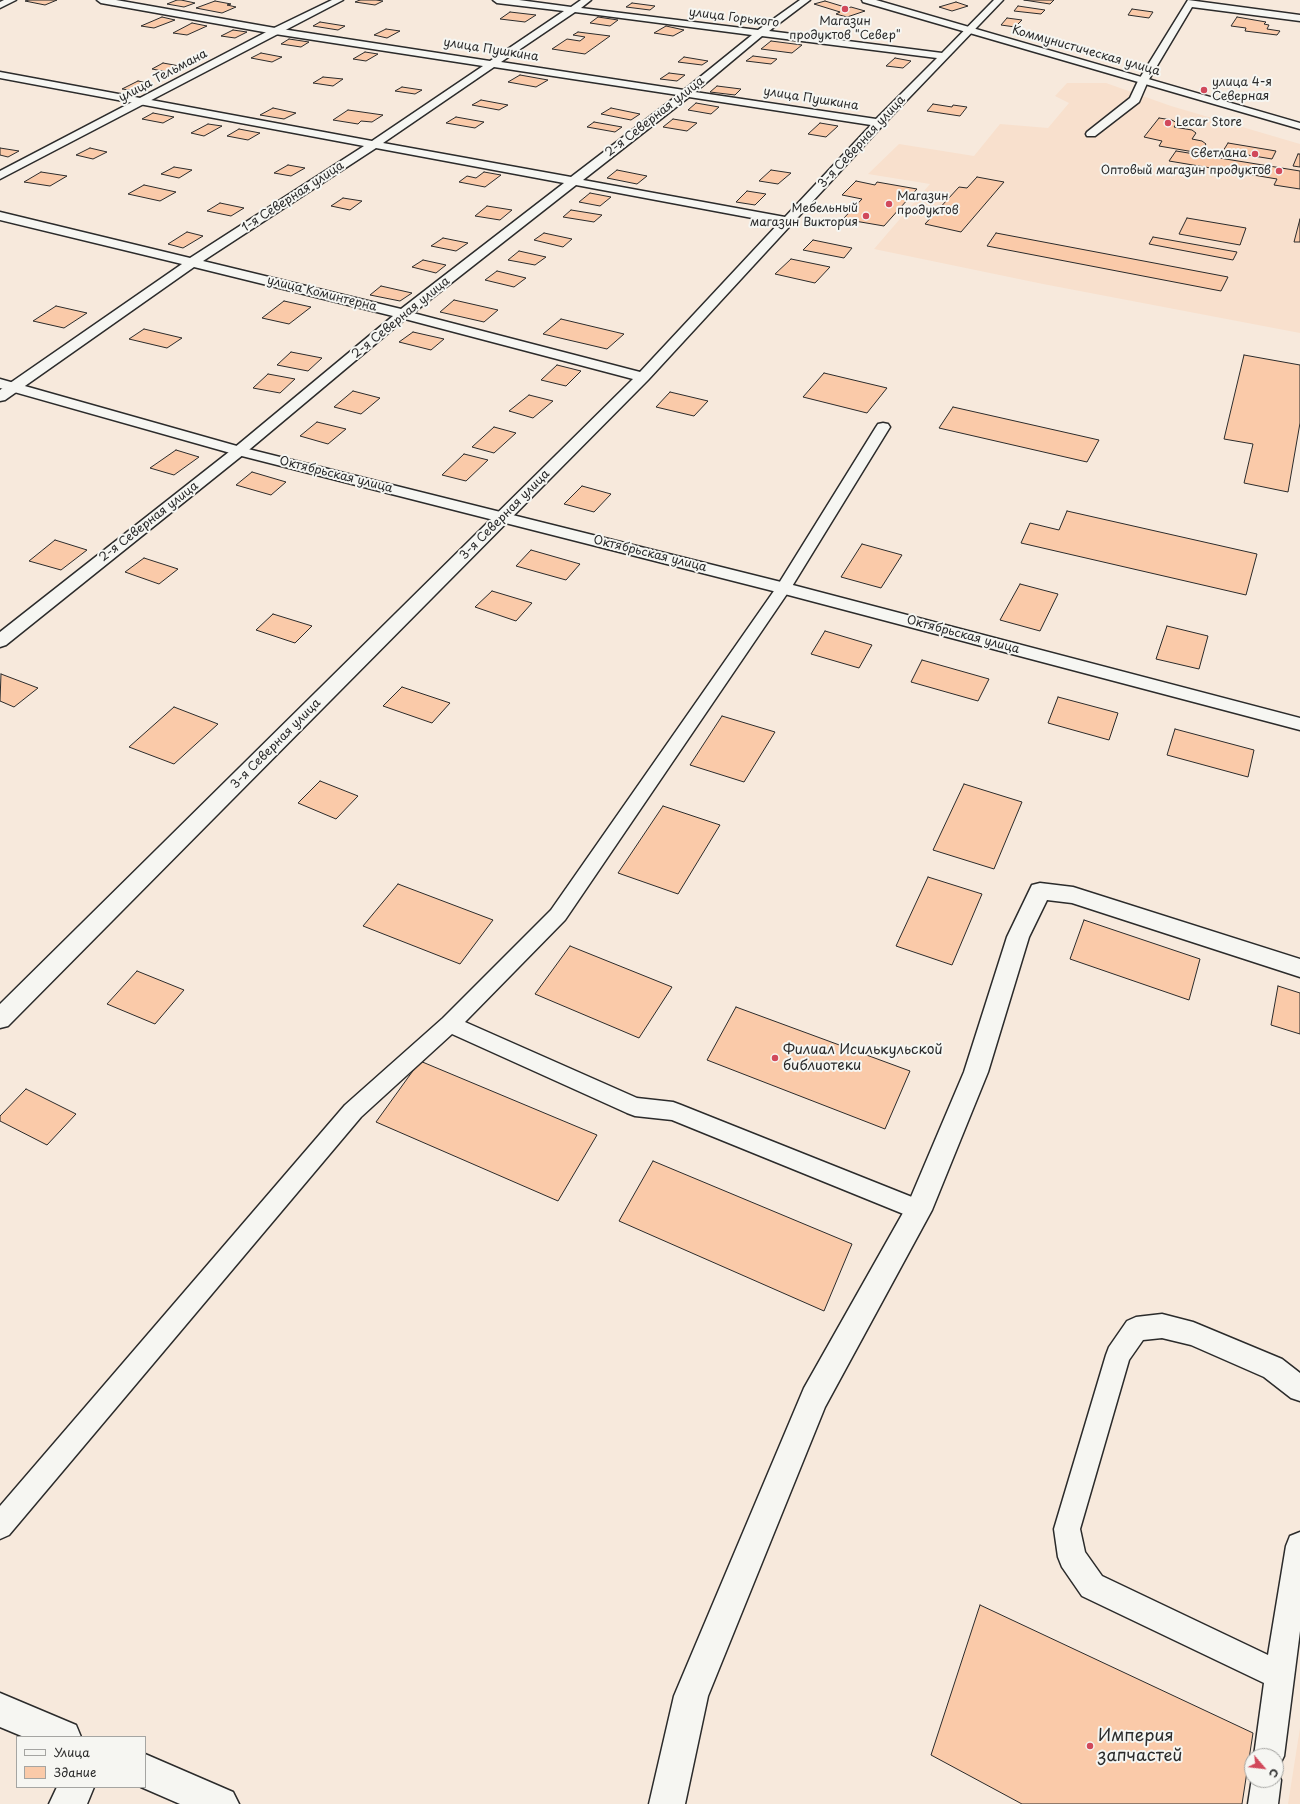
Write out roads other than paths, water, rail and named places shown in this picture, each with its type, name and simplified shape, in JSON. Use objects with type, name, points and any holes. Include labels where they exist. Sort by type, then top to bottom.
[{"type":"street","points":[[0,5],[12,0]]},
{"type":"street","name":"улица Пушкина","points":[[101,0],[275,30],[878,123]]},
{"type":"street","name":"улица Тельмана","points":[[0,176],[143,102],[275,30],[339,0]]},
{"type":"street","name":"улица Горького","points":[[497,0],[944,56]]},
{"type":"street","name":"1-я Северная улица","points":[[0,397],[7,385],[374,144],[587,0]]},
{"type":"street","name":"2-я Северная улица","points":[[0,641],[239,451],[404,314],[686,94],[760,33],[806,0]]},
{"type":"street","name":"Коммунистическая улица","points":[[866,0],[1300,126]]},
{"type":"street","name":"3-я Северная улица","points":[[0,1019],[643,377],[878,123],[999,0]]},
{"type":"street","points":[[1091,134],[1135,100],[1144,81],[1191,2],[1300,18]]},
{"type":"street","points":[[0,75],[788,221]]},
{"type":"street","name":"улица Коминтерна","points":[[0,216],[404,314],[643,377]]},
{"type":"street","name":"Октябрьская улица","points":[[7,385],[239,451],[783,588],[1300,724]]},
{"type":"street","points":[[667,1804],[691,1696],[814,1398],[919,1210],[976,1072],[1018,937],[1040,891],[1073,895],[1300,968]]},
{"type":"street","points":[[0,1710],[62,1736]]},
{"type":"street","points":[[146,1772],[221,1804]]},
{"type":"street","points":[[67,1804],[77,1788]]},
{"type":"lane","points":[[0,1526],[353,1111],[450,1024],[558,915],[783,588],[883,427]]},
{"type":"lane","points":[[450,1024],[635,1107],[672,1111],[919,1210]]},
{"type":"lane","points":[[1279,1675],[1092,1586],[1072,1557],[1067,1529],[1118,1355],[1136,1329],[1162,1326],[1194,1334],[1273,1368],[1300,1389]]},
{"type":"lane","points":[[1270,1748],[1279,1675],[1300,1546]]},
{"type":"lane","points":[[1263,1804],[1265,1788]]},
{"type":"place","name":"Магазин продуктов \"Север\"","points":[[845,9]]},
{"type":"place","name":"улица 4-я Северная","points":[[1204,90]]},
{"type":"place","name":"Lecar Store","points":[[1168,123]]},
{"type":"place","name":"Светлана","points":[[1255,154]]},
{"type":"place","name":"Оптовый магазин продуктов","points":[[1279,171]]},
{"type":"place","name":"Магазин продуктов","points":[[889,204]]},
{"type":"place","name":"Мебельный магазин Виктория","points":[[866,216]]},
{"type":"place","name":"Филиал Исилькульской библиотеки","points":[[775,1058]]},
{"type":"place","name":"Империя запчастей","points":[[1090,1746]]}]
